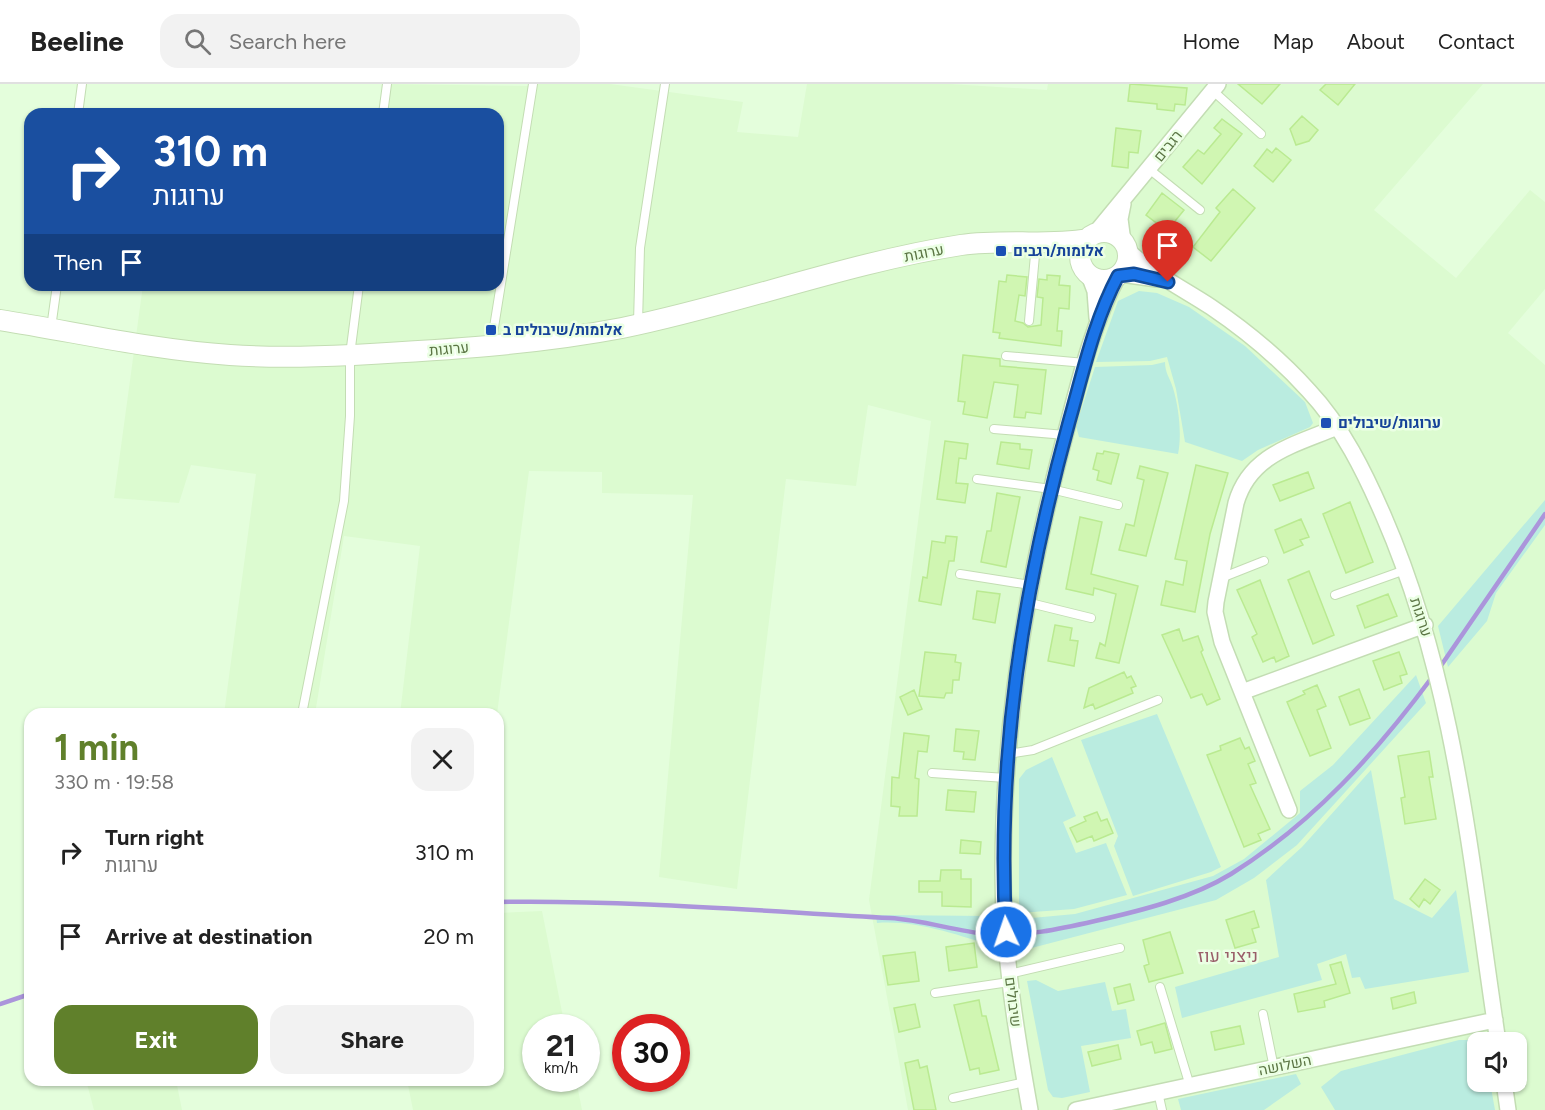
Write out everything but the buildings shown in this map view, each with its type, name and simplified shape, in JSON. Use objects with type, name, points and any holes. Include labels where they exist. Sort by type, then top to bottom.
[{"type":"street","name":"רגבים","points":[[1090,237],[1124,201],[1214,86]]},
{"type":"street","points":[[1124,201],[1120,219],[1128,258],[1119,275],[1106,280],[1086,271],[1081,252],[1090,237],[1111,234],[1125,246]]},
{"type":"street","name":"ערוגות","points":[[0,320],[228,355],[286,357],[350,355],[491,346],[638,324],[920,253],[987,243],[1034,244],[1090,237]]},
{"type":"street","name":"ערוגות","points":[[1034,244],[1064,253],[1086,271]]},
{"type":"street","name":"ערוגות","points":[[1125,246],[1168,282],[1213,309],[1282,365],[1315,398],[1337,427],[1375,496],[1425,625],[1448,720],[1496,1032]]},
{"type":"street","name":"שיבולים","points":[[1086,271],[1097,300],[1097,327]]},
{"type":"street","name":"ערוגות","points":[[1119,275],[1168,282]]},
{"type":"street","name":"שיבולים","points":[[1030,1110],[1009,978],[1003,873],[1008,754],[1026,602],[1051,489],[1097,327],[1119,275]]},
{"type":"street","points":[[1289,810],[1242,692],[1217,625],[1215,612],[1240,491],[1252,470],[1272,456],[1337,427]]},
{"type":"street","points":[[1242,692],[1425,625]]},
{"type":"street","name":"השלושה","points":[[1076,1110],[1494,1020]]},
{"type":"street","points":[[1505,1092],[1508,1110]]},
{"type":"lane","points":[[79,108],[82,84]]},
{"type":"lane","points":[[384,108],[387,84]]},
{"type":"lane","points":[[504,265],[533,84]]},
{"type":"lane","points":[[638,324],[640,248],[665,84]]},
{"type":"lane","points":[[1214,86],[1261,134]]},
{"type":"lane","points":[[1149,169],[1200,210]]},
{"type":"lane","points":[[1029,321],[1034,244]]},
{"type":"lane","points":[[51,328],[56,291]]},
{"type":"lane","points":[[303,708],[344,501],[350,416],[350,355],[359,291]]},
{"type":"lane","points":[[491,346],[500,291]]},
{"type":"lane","points":[[1006,356],[1086,363]]},
{"type":"lane","points":[[994,429],[1065,435]]},
{"type":"lane","points":[[977,479],[1051,489],[1118,505]]},
{"type":"lane","points":[[1221,578],[1264,561]]},
{"type":"lane","points":[[1335,595],[1405,570]]},
{"type":"lane","points":[[960,574],[1030,585]]},
{"type":"lane","points":[[1026,602],[1091,618]]},
{"type":"lane","points":[[1008,754],[1033,750],[1158,700]]},
{"type":"lane","points":[[932,773],[1006,778]]},
{"type":"lane","points":[[935,993],[1009,978],[1120,948]]},
{"type":"lane","points":[[1160,987],[1190,1086]]},
{"type":"lane","points":[[1263,1014],[1274,1068]]},
{"type":"lane","points":[[953,1098],[1025,1082]]},
{"type":"lane","points":[[1158,1092],[1162,1110]]},
{"type":"shaded area","name":"ניצני עוז","points":[[384,84],[533,86],[533,84],[610,84],[743,102],[737,132],[798,137],[807,84],[950,84],[1047,90],[1048,84],[1483,84],[1374,210],[1456,278],[1530,190],[1545,202],[1545,289],[1508,333],[1545,365],[1545,1110],[908,1110],[869,900],[931,421],[868,405],[856,486],[786,479],[737,889],[659,877],[693,495],[602,493],[602,472],[529,471],[498,708],[401,708],[420,546],[344,536],[316,708],[225,708],[256,474],[191,465],[179,503],[114,498],[142,291],[504,291],[504,108],[381,108]]},
{"type":"shaded area","points":[[1139,291],[1157,293],[1189,307],[1245,346],[1305,402],[1313,423],[1310,427],[1258,450],[1242,461],[1185,442],[1176,389],[1167,357],[1150,361],[1096,362],[1118,301]]},
{"type":"shaded area","points":[[1165,362],[1178,413],[1180,438],[1178,454],[1079,437],[1076,426],[1095,367],[1152,365]]},
{"type":"shaded area","points":[[1545,500],[1545,525],[1496,593],[1487,621],[1448,667],[1438,626]]},
{"type":"shaded area","points":[[1416,675],[1426,703],[1297,845],[1254,878],[1216,900],[1020,951],[1021,919],[1075,914],[1213,876],[1244,859],[1300,813],[1300,791],[1333,765]]},
{"type":"shaded area","points":[[1157,714],[1221,867],[1133,896],[1114,846],[1118,836],[1081,740]]},
{"type":"shaded area","points":[[1052,757],[1076,816],[1063,822],[1076,853],[1106,843],[1127,895],[1074,909],[1019,913],[1019,779],[1026,770]]},
{"type":"shaded area","points":[[1371,770],[1394,899],[1432,918],[1456,890],[1469,972],[1365,989],[1360,977],[1352,978],[1346,954],[1317,964],[1322,980],[1182,1018],[1175,987],[1279,957],[1266,880],[1302,847]]},
{"type":"shaded area","points":[[542,911],[562,1014],[522,1014],[522,1092],[579,1092],[582,1110],[413,1110],[408,1086],[504,1086],[504,913]]},
{"type":"shaded area","points":[[876,915],[990,916],[996,947],[922,926],[877,923]]},
{"type":"shaded area","points":[[1036,980],[1058,991],[1105,982],[1112,1011],[1126,1009],[1131,1038],[1081,1046],[1090,1092],[1062,1098],[1053,1097],[1048,1090],[1027,981]]},
{"type":"shaded area","points":[[1459,1040],[1467,1040],[1467,1092],[1492,1092],[1495,1110],[1335,1110],[1321,1087],[1341,1071]]},
{"type":"shaded area","points":[[1296,1074],[1301,1084],[1264,1110],[1181,1110],[1178,1099]]},
{"type":"shaded area","points":[[88,1086],[177,1086],[182,1110],[94,1110]]},
{"type":"waterway","points":[[1438,670],[1545,514]]},
{"type":"waterway","points":[[504,902],[645,904],[890,918],[975,933],[1001,935],[1042,932],[1112,917],[1165,903],[1200,890],[1231,874],[1261,854],[1316,809],[1341,785],[1389,732],[1433,676]]},
{"type":"waterway","points":[[0,1004],[24,996]]},
{"type":"place","name":"אלומות/רגבים","points":[[1001,251]]},
{"type":"place","name":"אלומות/שיבולים ב","points":[[491,330]]},
{"type":"place","name":"ערוגות/שיבולים","points":[[1326,423]]},
{"type":"district","name":"ניצני עוז","points":[[1228,956]]},
{"type":"route","points":[[1006,932],[1003,873],[1006,778],[1013,702],[1026,602],[1051,489],[1088,356],[1112,286],[1121,274],[1148,276],[1168,282]]}]
